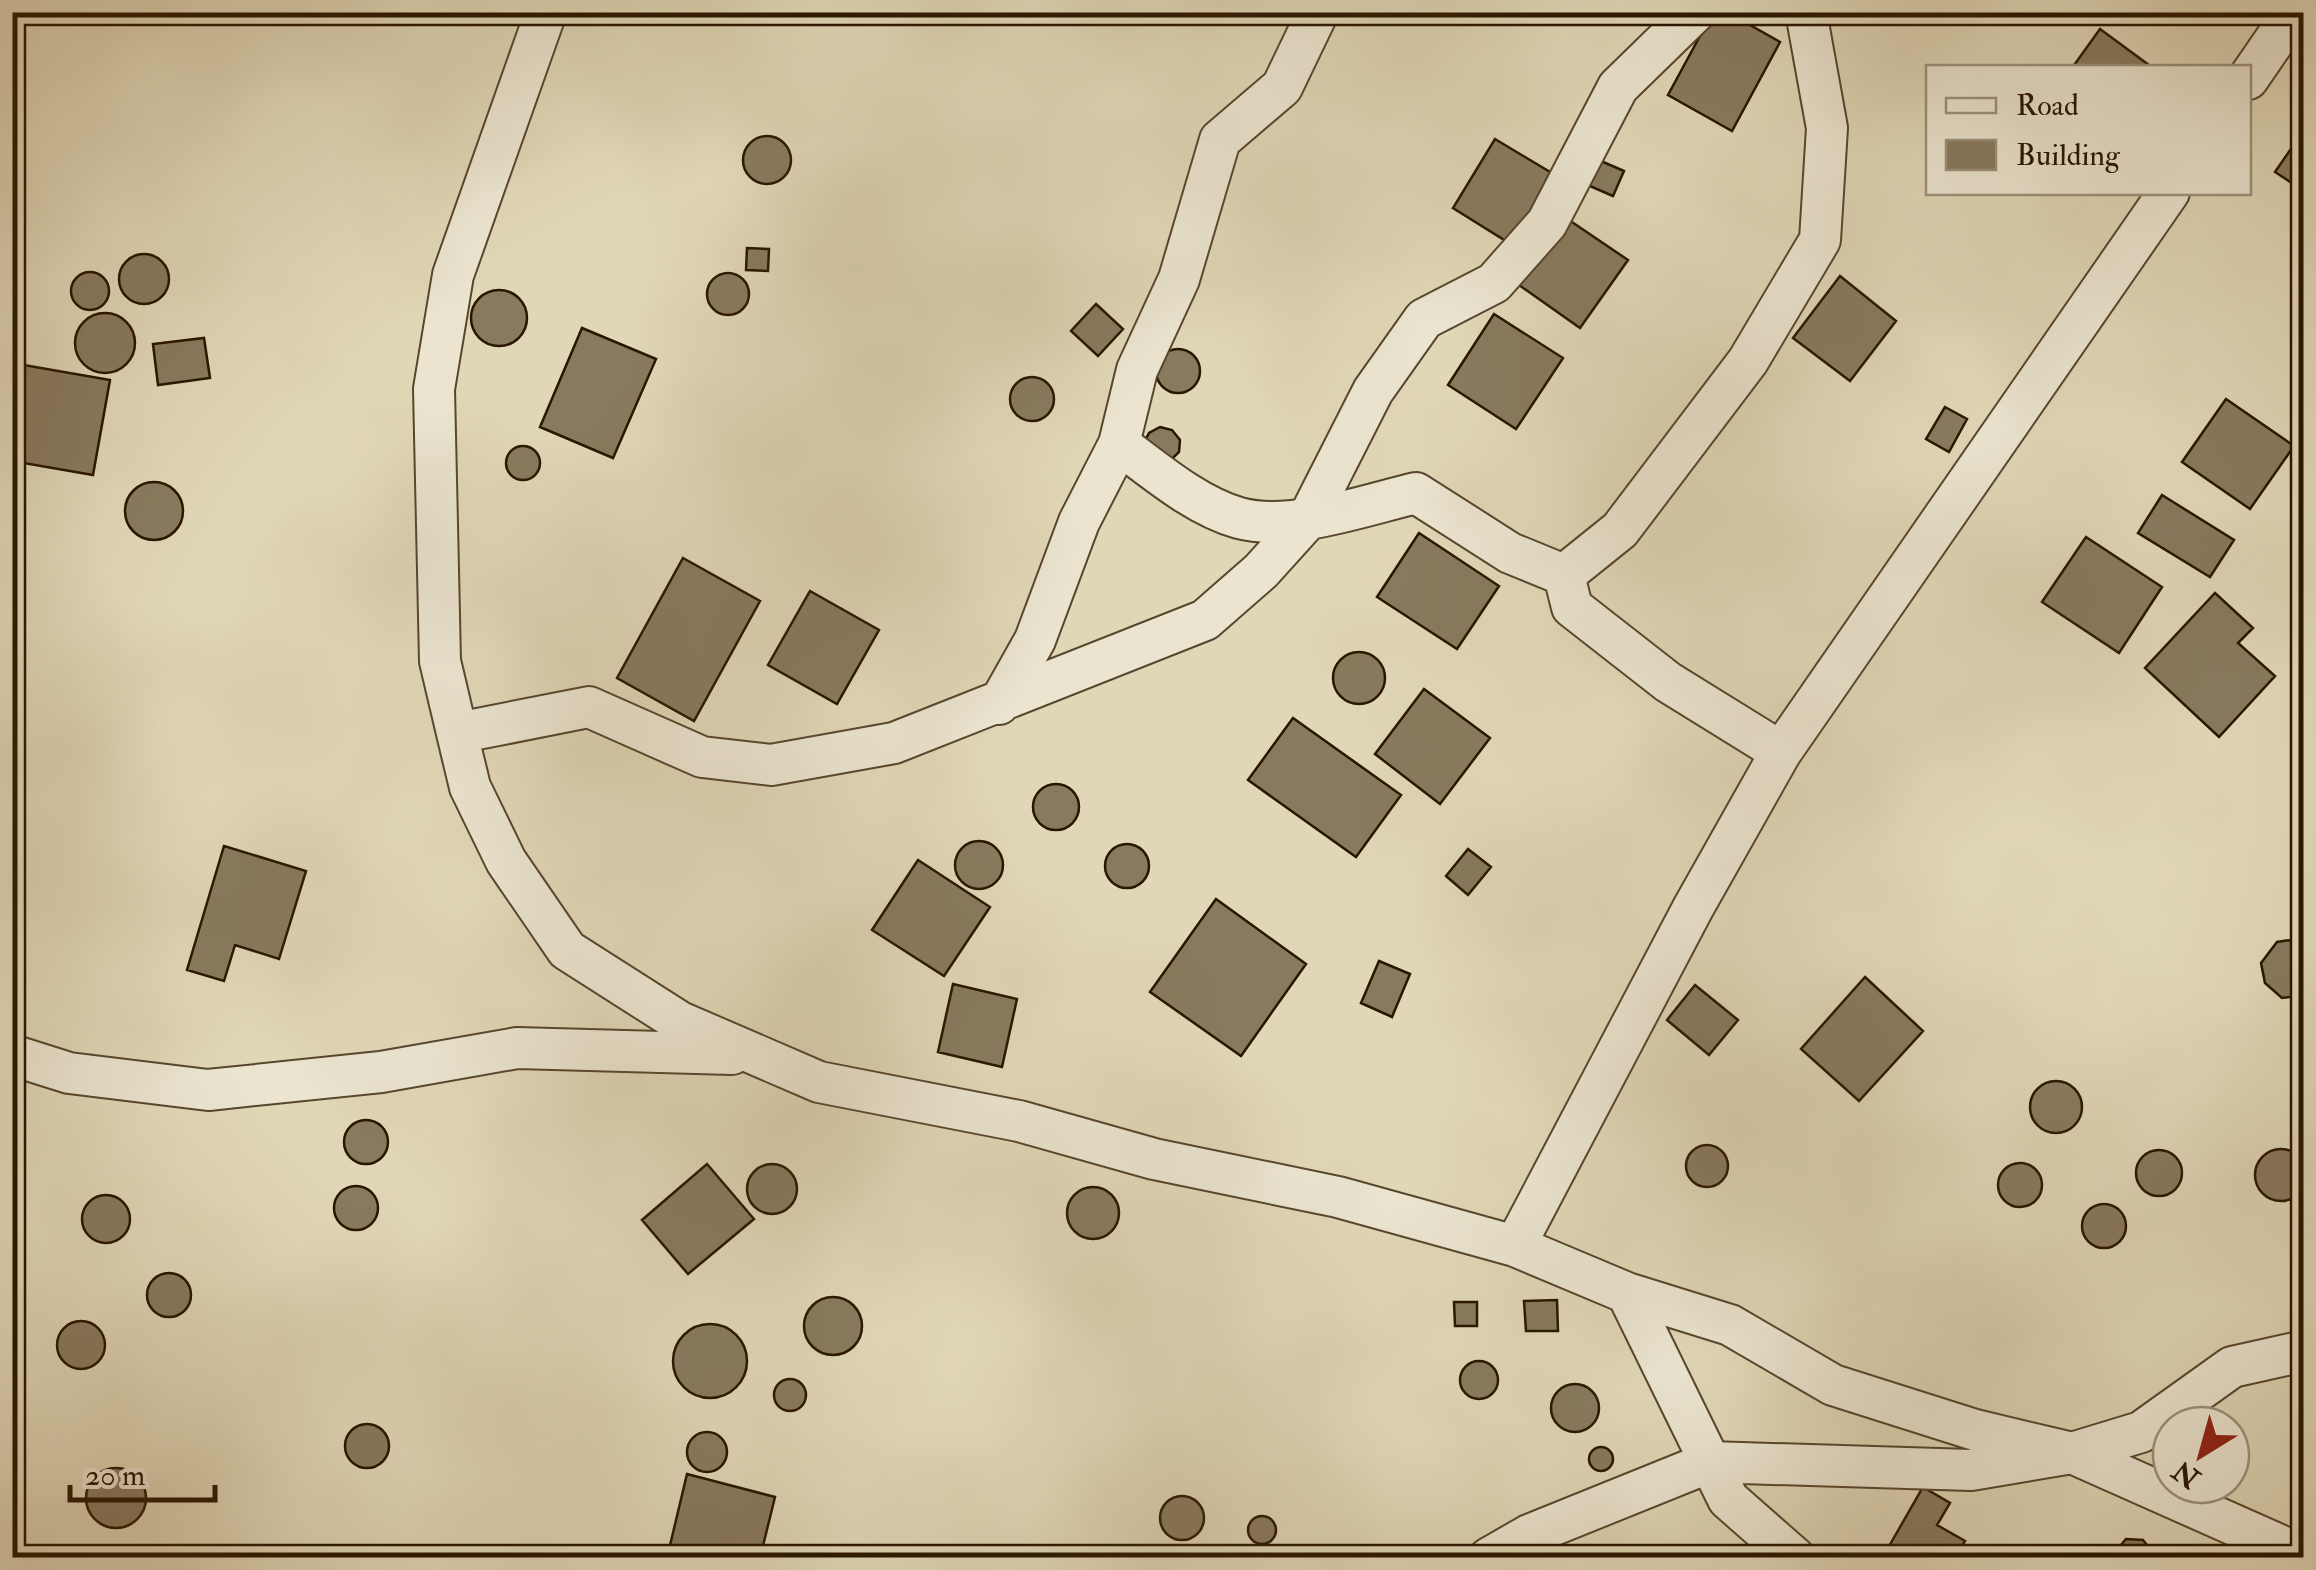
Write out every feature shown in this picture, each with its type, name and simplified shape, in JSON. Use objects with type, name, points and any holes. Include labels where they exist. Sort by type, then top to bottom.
[{"type":"street","points":[[546,12],[453,276],[434,389],[440,661],[470,787],[506,862],[567,950],[680,1022],[819,1082],[1020,1121],[1154,1159],[1338,1197],[1515,1246],[1626,1292],[1730,1325],[1833,1384],[1975,1430],[2072,1453],[2304,1556]]},
{"type":"street","points":[[999,704],[1035,640],[1079,522],[1119,444],[1137,370],[1180,279],[1220,140],[1282,86],[1318,12]]},
{"type":"street","points":[[458,733],[589,708],[702,757],[771,765],[894,743],[1205,620],[1261,572],[1308,519],[1373,391],[1424,319],[1494,284],[1547,223],[1618,88],[1695,12]]},
{"type":"street","points":[[1564,575],[1620,530],[1748,361],[1820,240],[1826,128],[1806,12]]},
{"type":"street","points":[[2251,75],[2294,12]]},
{"type":"street","points":[[1515,1246],[1692,908],[1780,752],[2168,195]]},
{"type":"street","points":[[1119,444],[1170,482],[1239,518],[1308,519],[1416,493],[1510,552],[1564,575]]},
{"type":"street","points":[[1564,575],[1572,607],[1668,682],[1780,752]]},
{"type":"street","points":[[12,1055],[69,1073],[208,1090],[381,1072],[517,1048],[756,1055]]},
{"type":"street","points":[[1626,1292],[1728,1499],[1795,1558]]},
{"type":"street","points":[[1489,1558],[1530,1535],[1710,1462],[1972,1470],[2072,1453],[2142,1432],[2232,1367],[2304,1352]]},
{"type":"building","points":[[1713,12],[1727,12],[1780,42],[1732,131],[1668,95]]},
{"type":"building","points":[[2100,29],[2149,65],[2074,65]]},
{"type":"building","points":[[2304,130],[2304,191],[2275,172]]},
{"type":"building","points":[[767,136],[784,143],[791,160],[784,177],[767,184],[750,177],[743,160],[750,143]]},
{"type":"building","points":[[1495,139],[1560,178],[1517,248],[1453,208]]},
{"type":"building","points":[[1594,158],[1624,171],[1613,196],[1583,183]]},
{"type":"building","points":[[1566,218],[1628,260],[1580,328],[1519,285]]},
{"type":"building","points":[[747,248],[769,249],[768,271],[746,270]]},
{"type":"building","points":[[144,254],[161,262],[169,279],[161,296],[144,304],[127,296],[119,279],[127,262]]},
{"type":"building","points":[[90,272],[104,277],[109,291],[104,305],[90,310],[76,305],[71,291],[76,277]]},
{"type":"building","points":[[728,273],[743,279],[749,294],[743,309],[728,315],[713,309],[707,294],[713,279]]},
{"type":"building","points":[[1840,276],[1896,321],[1850,381],[1793,338]]},
{"type":"building","points":[[499,290],[519,298],[527,318],[519,338],[499,346],[479,338],[471,318],[479,298]]},
{"type":"building","points":[[1096,304],[1123,329],[1098,356],[1071,331]]},
{"type":"building","points":[[105,313],[126,322],[135,343],[126,364],[105,373],[84,364],[75,343],[84,322]]},
{"type":"building","points":[[1494,314],[1563,358],[1516,429],[1448,385]]},
{"type":"building","points":[[582,328],[656,359],[613,458],[540,427]]},
{"type":"building","points":[[204,338],[210,378],[158,385],[153,344]]},
{"type":"building","points":[[1178,349],[1194,355],[1200,371],[1194,387],[1178,393],[1162,387],[1156,371],[1162,355]]},
{"type":"building","points":[[18,364],[110,380],[93,475],[12,461],[12,397]]},
{"type":"building","points":[[1032,377],[1048,383],[1054,399],[1048,415],[1032,421],[1016,415],[1010,399],[1016,383]]},
{"type":"building","points":[[2226,399],[2294,446],[2250,509],[2182,462]]},
{"type":"building","points":[[1945,407],[1967,419],[1949,452],[1926,439]]},
{"type":"building","points":[[1160,427],[1172,430],[1180,440],[1179,452],[1170,461],[1144,443],[1149,433]]},
{"type":"building","points":[[523,446],[535,451],[540,463],[535,475],[523,480],[511,475],[506,463],[511,451]]},
{"type":"building","points":[[154,482],[175,490],[183,511],[175,532],[154,540],[133,532],[125,511],[133,490]]},
{"type":"building","points":[[2162,495],[2234,540],[2210,577],[2138,533]]},
{"type":"building","points":[[1419,533],[1499,586],[1457,649],[1377,597]]},
{"type":"building","points":[[2086,537],[2162,587],[2119,653],[2042,602]]},
{"type":"building","points":[[683,558],[760,601],[694,721],[617,678]]},
{"type":"building","points":[[810,591],[879,630],[837,704],[768,665]]},
{"type":"building","points":[[2215,593],[2253,628],[2238,643],[2275,676],[2219,737],[2145,668]]},
{"type":"building","points":[[1359,652],[1378,659],[1385,678],[1378,697],[1359,704],[1340,697],[1333,678],[1340,659]]},
{"type":"building","points":[[1424,689],[1490,738],[1440,804],[1375,754]]},
{"type":"building","points":[[1293,718],[1401,795],[1356,857],[1248,780]]},
{"type":"building","points":[[1056,784],[1072,791],[1079,807],[1072,823],[1056,830],[1040,823],[1033,807],[1040,791]]},
{"type":"building","points":[[979,841],[996,848],[1003,865],[996,882],[979,889],[962,882],[955,865],[962,848]]},
{"type":"building","points":[[1127,844],[1143,850],[1149,866],[1143,882],[1127,888],[1111,882],[1105,866],[1111,850]]},
{"type":"building","points":[[224,846],[306,871],[279,959],[235,945],[224,981],[187,970]]},
{"type":"building","points":[[1468,849],[1491,867],[1468,895],[1446,876]]},
{"type":"building","points":[[918,860],[990,907],[944,976],[872,930]]},
{"type":"building","points":[[1216,899],[1306,964],[1241,1056],[1150,992]]},
{"type":"building","points":[[2297,939],[2304,943],[2304,995],[2282,998],[2265,983],[2261,963],[2277,942]]},
{"type":"building","points":[[1379,961],[1410,974],[1392,1017],[1361,1003]]},
{"type":"building","points":[[1865,977],[1923,1031],[1859,1101],[1801,1049]]},
{"type":"building","points":[[953,984],[1017,999],[1002,1067],[938,1052]]},
{"type":"building","points":[[1695,985],[1738,1020],[1709,1055],[1667,1020]]},
{"type":"building","points":[[2056,1081],[2074,1089],[2082,1107],[2074,1125],[2056,1133],[2038,1125],[2030,1107],[2038,1089]]},
{"type":"building","points":[[366,1120],[381,1127],[388,1142],[381,1157],[366,1164],[351,1157],[344,1142],[351,1127]]},
{"type":"building","points":[[12,1142],[22,1147],[25,1156],[23,1166],[12,1172]]},
{"type":"building","points":[[1707,1145],[1722,1151],[1728,1166],[1722,1181],[1707,1187],[1692,1181],[1686,1166],[1692,1151]]},
{"type":"building","points":[[2281,1149],[2299,1157],[2307,1175],[2299,1193],[2281,1201],[2263,1193],[2255,1175],[2263,1157]]},
{"type":"building","points":[[2159,1150],[2175,1157],[2182,1173],[2175,1189],[2159,1196],[2143,1189],[2136,1173],[2143,1157]]},
{"type":"building","points":[[2020,1163],[2036,1169],[2042,1185],[2036,1201],[2020,1207],[2004,1201],[1998,1185],[2004,1169]]},
{"type":"building","points":[[707,1164],[754,1219],[688,1274],[642,1220]]},
{"type":"building","points":[[772,1164],[790,1171],[797,1189],[790,1207],[772,1214],[754,1207],[747,1189],[754,1171]]},
{"type":"building","points":[[356,1186],[372,1192],[378,1208],[372,1224],[356,1230],[340,1224],[334,1208],[340,1192]]},
{"type":"building","points":[[1093,1187],[1111,1195],[1119,1213],[1111,1231],[1093,1239],[1075,1231],[1067,1213],[1075,1195]]},
{"type":"building","points":[[106,1195],[123,1202],[130,1219],[123,1236],[106,1243],[89,1236],[82,1219],[89,1202]]},
{"type":"building","points":[[2104,1204],[2120,1210],[2126,1226],[2120,1242],[2104,1248],[2088,1242],[2082,1226],[2088,1210]]},
{"type":"building","points":[[169,1273],[185,1279],[191,1295],[185,1311],[169,1317],[153,1311],[147,1295],[153,1279]]},
{"type":"building","points":[[833,1297],[853,1306],[862,1326],[853,1346],[833,1355],[813,1346],[804,1326],[813,1306]]},
{"type":"building","points":[[1557,1300],[1558,1331],[1526,1331],[1524,1301]]},
{"type":"building","points":[[1454,1302],[1477,1302],[1477,1326],[1455,1326]]},
{"type":"building","points":[[81,1321],[98,1328],[105,1345],[98,1362],[81,1369],[64,1362],[57,1345],[64,1328]]},
{"type":"building","points":[[710,1324],[736,1335],[747,1361],[736,1387],[710,1398],[684,1387],[673,1361],[684,1335]]},
{"type":"building","points":[[1479,1361],[1493,1366],[1498,1380],[1493,1394],[1479,1399],[1465,1394],[1460,1380],[1465,1366]]},
{"type":"building","points":[[790,1379],[802,1383],[806,1395],[802,1407],[790,1411],[778,1407],[774,1395],[778,1383]]},
{"type":"building","points":[[1575,1384],[1592,1391],[1599,1408],[1592,1425],[1575,1432],[1558,1425],[1551,1408],[1558,1391]]},
{"type":"building","points":[[367,1424],[382,1431],[389,1446],[382,1461],[367,1468],[352,1461],[345,1446],[352,1431]]},
{"type":"building","points":[[707,1432],[721,1438],[727,1452],[721,1466],[707,1472],[693,1466],[687,1452],[693,1438]]},
{"type":"building","points":[[1601,1447],[1613,1459],[1601,1471],[1589,1459]]},
{"type":"building","points":[[116,1468],[137,1477],[146,1498],[137,1519],[116,1528],[95,1519],[86,1498],[95,1477]]},
{"type":"building","points":[[687,1474],[775,1497],[760,1558],[667,1558]]},
{"type":"building","points":[[1923,1487],[1950,1503],[1937,1525],[1965,1541],[1955,1558],[1905,1558],[1888,1548]]},
{"type":"building","points":[[1182,1496],[1198,1502],[1204,1518],[1198,1534],[1182,1540],[1166,1534],[1160,1518],[1166,1502]]},
{"type":"building","points":[[1262,1516],[1272,1520],[1276,1530],[1272,1540],[1262,1544],[1252,1540],[1248,1530],[1252,1520]]},
{"type":"building","points":[[2126,1539],[2143,1540],[2157,1558],[2110,1558]]}]
